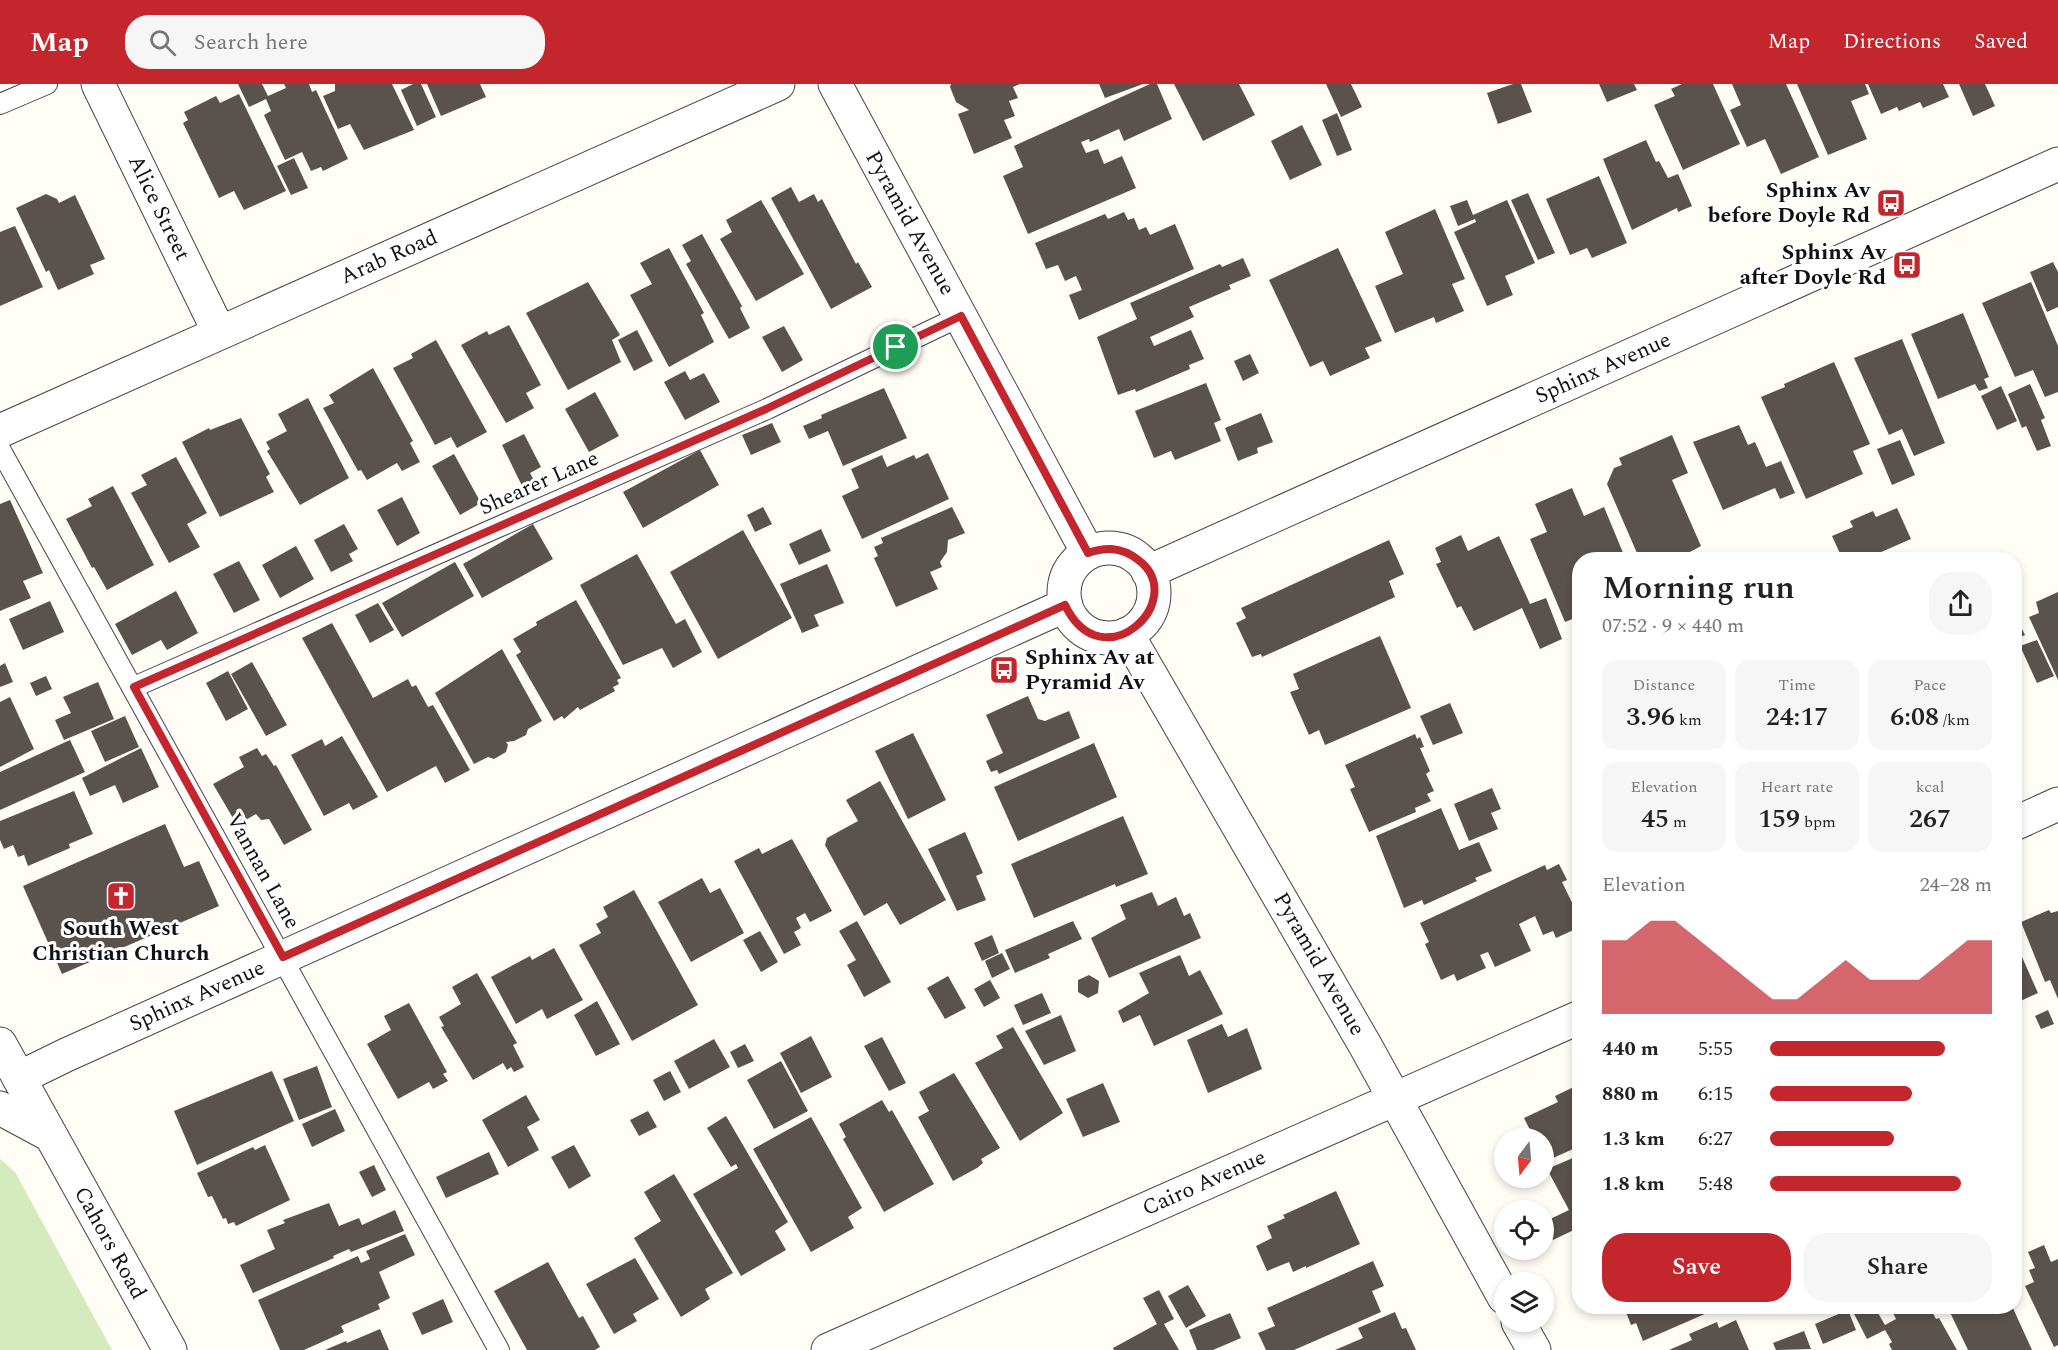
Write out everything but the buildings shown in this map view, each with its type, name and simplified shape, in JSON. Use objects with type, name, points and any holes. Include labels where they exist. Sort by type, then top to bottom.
[{"type":"street","name":"Alice Street","points":[[98,84],[219,332]]},
{"type":"street","name":"Arab Road","points":[[0,431],[778,84]]},
{"type":"street","name":"Pyramid Avenue","points":[[835,84],[1088,553]]},
{"type":"street","name":"Sphinx Avenue","points":[[1148,572],[2058,164]]},
{"type":"street","points":[[1102,549],[1116,549],[1140,561],[1148,572],[1153,586],[1153,600],[1149,614],[1140,625],[1127,634],[1113,638],[1097,636],[1083,630],[1072,619],[1065,605],[1064,590],[1068,575],[1076,562],[1088,553],[1102,549]]},
{"type":"street","name":"Sphinx Avenue","points":[[10,1072],[283,957],[1065,605]]},
{"type":"street","name":"Pyramid Avenue","points":[[1127,634],[1172,706],[1395,1099],[1494,1279]]},
{"type":"street","points":[[2022,820],[2058,804]]},
{"type":"street","name":"Cairo Avenue","points":[[828,1350],[1572,1021]]},
{"type":"street","name":"Cahors Road","points":[[0,1044],[10,1072],[51,1136],[170,1350]]},
{"type":"street","points":[[0,1108],[51,1136]]},
{"type":"street","points":[[1524,1332],[1534,1350]]},
{"type":"lane","points":[[0,104],[47,84]]},
{"type":"lane","name":"Shearer Lane","points":[[134,687],[766,409],[961,316]]},
{"type":"lane","name":"Vannan Lane","points":[[0,449],[134,687],[499,1350]]},
{"type":"green space","points":[[0,1159],[15,1172],[112,1350],[0,1350]]},
{"type":"place","name":"Sphinx Av before Doyle Rd","points":[[1891,203]]},
{"type":"place","name":"Sphinx Av after Doyle Rd","points":[[1907,265]]},
{"type":"place","name":"Sphinx Av at Pyramid Av","points":[[1004,670]]},
{"type":"place","name":"South West Christian Church","points":[[121,896]]},
{"type":"route","points":[[961,316],[1088,553],[1102,549],[1116,549],[1129,553],[1140,561],[1148,572],[1153,586],[1153,600],[1149,614],[1140,625],[1127,634],[1113,638],[1097,636],[1083,630],[1072,619],[1065,605],[283,957],[134,687],[766,409],[896,347],[961,316]]}]
